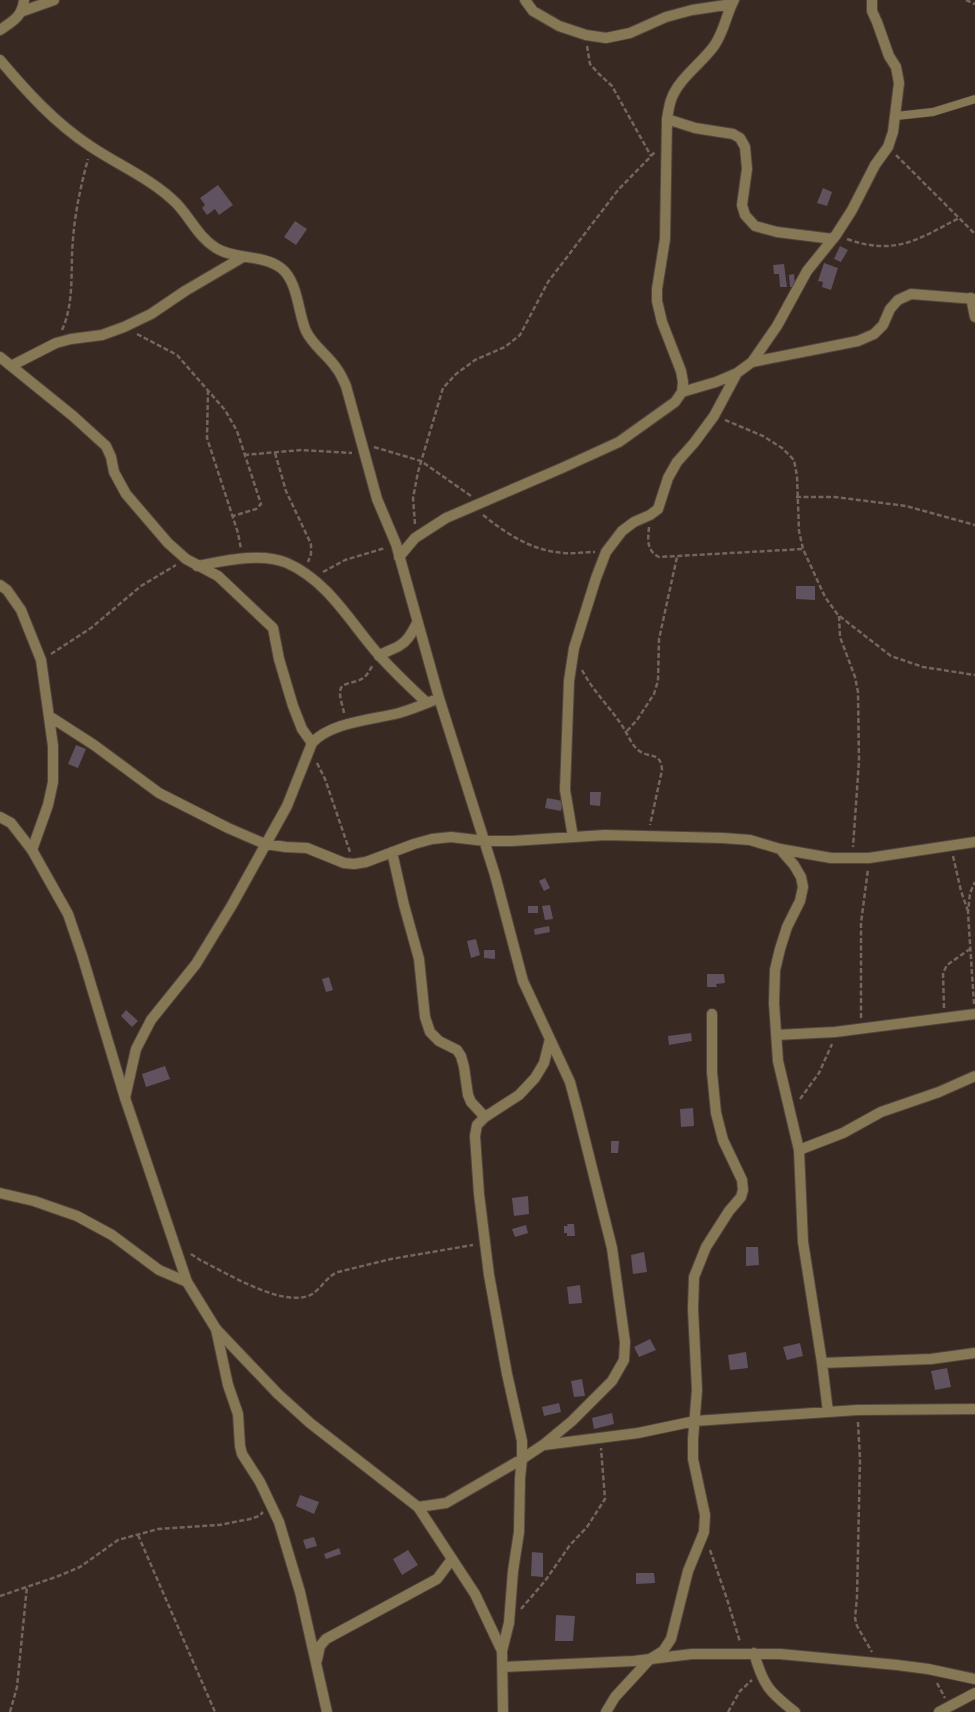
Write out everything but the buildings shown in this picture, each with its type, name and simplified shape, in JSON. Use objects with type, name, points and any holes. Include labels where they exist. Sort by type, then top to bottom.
[{"type":"street","points":[[22,11],[24,0]]},
{"type":"street","points":[[0,30],[22,11],[54,0]]},
{"type":"street","points":[[399,557],[416,538],[446,518],[619,442],[675,402],[682,392],[681,371],[662,322],[657,290],[665,239],[667,119],[671,100],[680,83],[701,62],[715,44],[725,26],[733,2],[666,17],[630,33],[606,38],[586,35],[559,26],[533,11],[525,0]]},
{"type":"street","points":[[682,392],[716,382],[737,373],[752,362],[777,326],[807,271],[834,237],[852,210],[875,165],[888,147],[896,116],[900,83],[896,67],[889,56],[872,12],[872,0]]},
{"type":"street","points":[[0,60],[35,101],[72,133],[152,184],[176,203],[200,234],[216,249],[243,257],[264,260],[282,269],[291,283],[305,329],[312,342],[338,369],[346,386],[377,499],[396,544],[438,698],[470,801],[485,841],[523,981],[570,1082],[612,1248],[625,1342],[624,1360],[612,1381],[543,1445],[446,1503],[418,1507]]},
{"type":"street","points":[[667,119],[696,128],[733,134],[740,138],[745,147],[747,169],[742,205],[745,215],[755,226],[777,232],[834,237]]},
{"type":"street","points":[[11,366],[56,343],[102,335],[124,327],[151,314],[243,257]]},
{"type":"street","points":[[752,362],[858,341],[874,334],[898,300],[911,294],[973,298],[975,317]]},
{"type":"street","points":[[0,357],[73,416],[106,446],[111,457],[114,472],[126,494],[168,542],[186,559],[218,576],[273,628],[293,706],[311,746]]},
{"type":"street","points":[[573,837],[565,790],[569,681],[578,632],[606,552],[622,531],[658,509],[668,478],[677,462],[714,416],[737,373]]},
{"type":"street","points":[[197,566],[242,558],[286,563],[308,575],[339,604],[381,657],[426,703]]},
{"type":"street","points":[[0,585],[7,590],[21,610],[41,660],[53,746],[53,782],[48,805],[32,850]]},
{"type":"street","points":[[381,657],[387,650],[407,640],[417,623]]},
{"type":"street","points":[[125,1098],[136,1049],[151,1020],[196,964],[232,905],[287,806],[311,746],[318,736],[347,725],[399,713],[438,698]]},
{"type":"street","points":[[48,716],[94,745],[158,793],[228,828],[265,844],[307,848],[344,863],[366,862],[432,839],[450,837],[485,841],[605,835],[723,838],[750,840],[780,849],[831,858],[852,859],[975,842]]},
{"type":"street","points":[[0,816],[12,822],[32,850],[68,914],[125,1098],[173,1242],[188,1282],[216,1329],[278,1394],[310,1424],[418,1507],[475,1594],[502,1651]]},
{"type":"street","points":[[780,849],[794,865],[804,887],[780,949],[774,1004],[778,1061],[799,1150],[802,1242],[828,1412]]},
{"type":"street","points":[[392,852],[419,959],[425,1017],[430,1032],[439,1042],[457,1050],[461,1056],[468,1095],[471,1102],[485,1116]]},
{"type":"street","points":[[606,1712],[615,1697],[650,1659],[663,1651],[672,1639],[688,1571],[704,1532],[705,1515],[693,1459],[692,1439],[697,1390],[692,1309],[694,1277],[706,1247],[729,1211],[741,1197],[743,1190],[742,1180],[723,1140],[716,1113],[712,1072],[712,1014]]},
{"type":"street","points":[[776,1035],[835,1032],[862,1027],[975,1014]]},
{"type":"street","points":[[503,1712],[502,1651],[509,1623],[513,1571],[519,1532],[522,1441],[507,1374],[489,1275],[479,1194],[475,1136],[477,1125],[485,1116],[519,1095],[534,1078],[544,1062],[550,1039]]},
{"type":"street","points":[[799,1150],[843,1133],[881,1112],[939,1092],[975,1076]]},
{"type":"street","points":[[0,1193],[34,1201],[77,1216],[112,1235],[159,1270],[188,1282]]},
{"type":"street","points":[[216,1329],[228,1385],[238,1414],[242,1454],[252,1468],[280,1522],[300,1592],[327,1712]]},
{"type":"street","points":[[822,1363],[931,1359],[975,1353]]},
{"type":"street","points":[[543,1445],[638,1433],[694,1421],[857,1410],[975,1409]]},
{"type":"street","points":[[317,1663],[320,1646],[326,1640],[437,1579],[452,1558]]},
{"type":"street","points":[[503,1667],[650,1659],[692,1654],[780,1654],[928,1669],[975,1679]]},
{"type":"street","points":[[749,1654],[766,1686],[795,1712]]},
{"type":"street","points":[[939,1712],[975,1693]]},
{"type":"lane","points":[[896,116],[933,112],[975,99]]},
{"type":"path","points":[[966,0],[975,4]]},
{"type":"path","points":[[586,35],[590,64],[612,86],[651,156]]},
{"type":"path","points":[[416,538],[414,498],[421,461],[443,388],[456,374],[475,360],[505,347],[520,335],[548,282],[618,190],[666,140]]},
{"type":"path","points":[[56,343],[67,319],[70,303],[75,218],[90,146]]},
{"type":"path","points":[[888,147],[975,234]]},
{"type":"path","points":[[834,237],[858,243],[898,246],[914,242],[959,218]]},
{"type":"path","points":[[124,327],[177,355],[226,410],[237,432],[261,504],[256,509],[233,516]]},
{"type":"path","points":[[208,389],[207,438],[233,516],[242,558]]},
{"type":"path","points":[[714,416],[763,436],[782,448],[794,460],[797,476],[796,497],[802,549],[825,597],[838,615],[891,656],[922,667],[975,675]]},
{"type":"path","points":[[361,443],[421,461],[477,505],[504,531],[531,546],[563,553],[606,552]]},
{"type":"path","points":[[244,454],[301,450],[364,454]]},
{"type":"path","points":[[275,452],[286,491],[311,544],[308,575]]},
{"type":"path","points":[[796,497],[835,497],[906,506],[975,525]]},
{"type":"path","points":[[650,515],[649,548],[652,553],[659,557],[802,549]]},
{"type":"path","points":[[308,575],[344,560],[396,544]]},
{"type":"path","points":[[626,731],[637,720],[654,694],[658,681],[659,639],[677,557]]},
{"type":"path","points":[[41,660],[92,628],[141,586],[186,559]]},
{"type":"path","points":[[838,615],[840,637],[855,677],[858,692],[858,786],[852,859]]},
{"type":"path","points":[[347,725],[340,693],[341,689],[343,686],[362,680],[368,674],[372,665],[381,657]]},
{"type":"path","points":[[580,667],[588,682],[600,699],[614,713],[638,750],[659,758],[662,762],[648,837]]},
{"type":"path","points":[[311,746],[325,779],[354,864]]},
{"type":"path","points":[[951,845],[961,891],[968,912]]},
{"type":"path","points":[[862,1027],[861,923],[870,858]]},
{"type":"path","points":[[975,882],[970,893],[968,912],[975,1014]]},
{"type":"path","points":[[945,1017],[943,973],[947,965],[970,948]]},
{"type":"path","points":[[789,1111],[819,1073],[833,1042],[835,1032]]},
{"type":"path","points":[[173,1242],[200,1260],[241,1280],[266,1292],[288,1298],[301,1298],[315,1292],[332,1274],[338,1272],[391,1259],[486,1243]]},
{"type":"path","points":[[857,1410],[860,1459],[858,1597],[855,1618],[857,1626],[877,1663]]},
{"type":"path","points":[[509,1623],[545,1581],[570,1545],[587,1527],[605,1499],[600,1438]]},
{"type":"path","points":[[0,1596],[56,1578],[80,1567],[118,1540],[158,1529],[219,1525],[250,1519],[259,1516],[271,1502]]},
{"type":"path","points":[[704,1532],[727,1599],[749,1654]]},
{"type":"path","points":[[138,1534],[215,1712]]},
{"type":"path","points":[[10,1712],[17,1687],[27,1586]]},
{"type":"path","points":[[928,1669],[950,1706]]},
{"type":"path","points":[[728,1712],[740,1691],[760,1675]]}]
